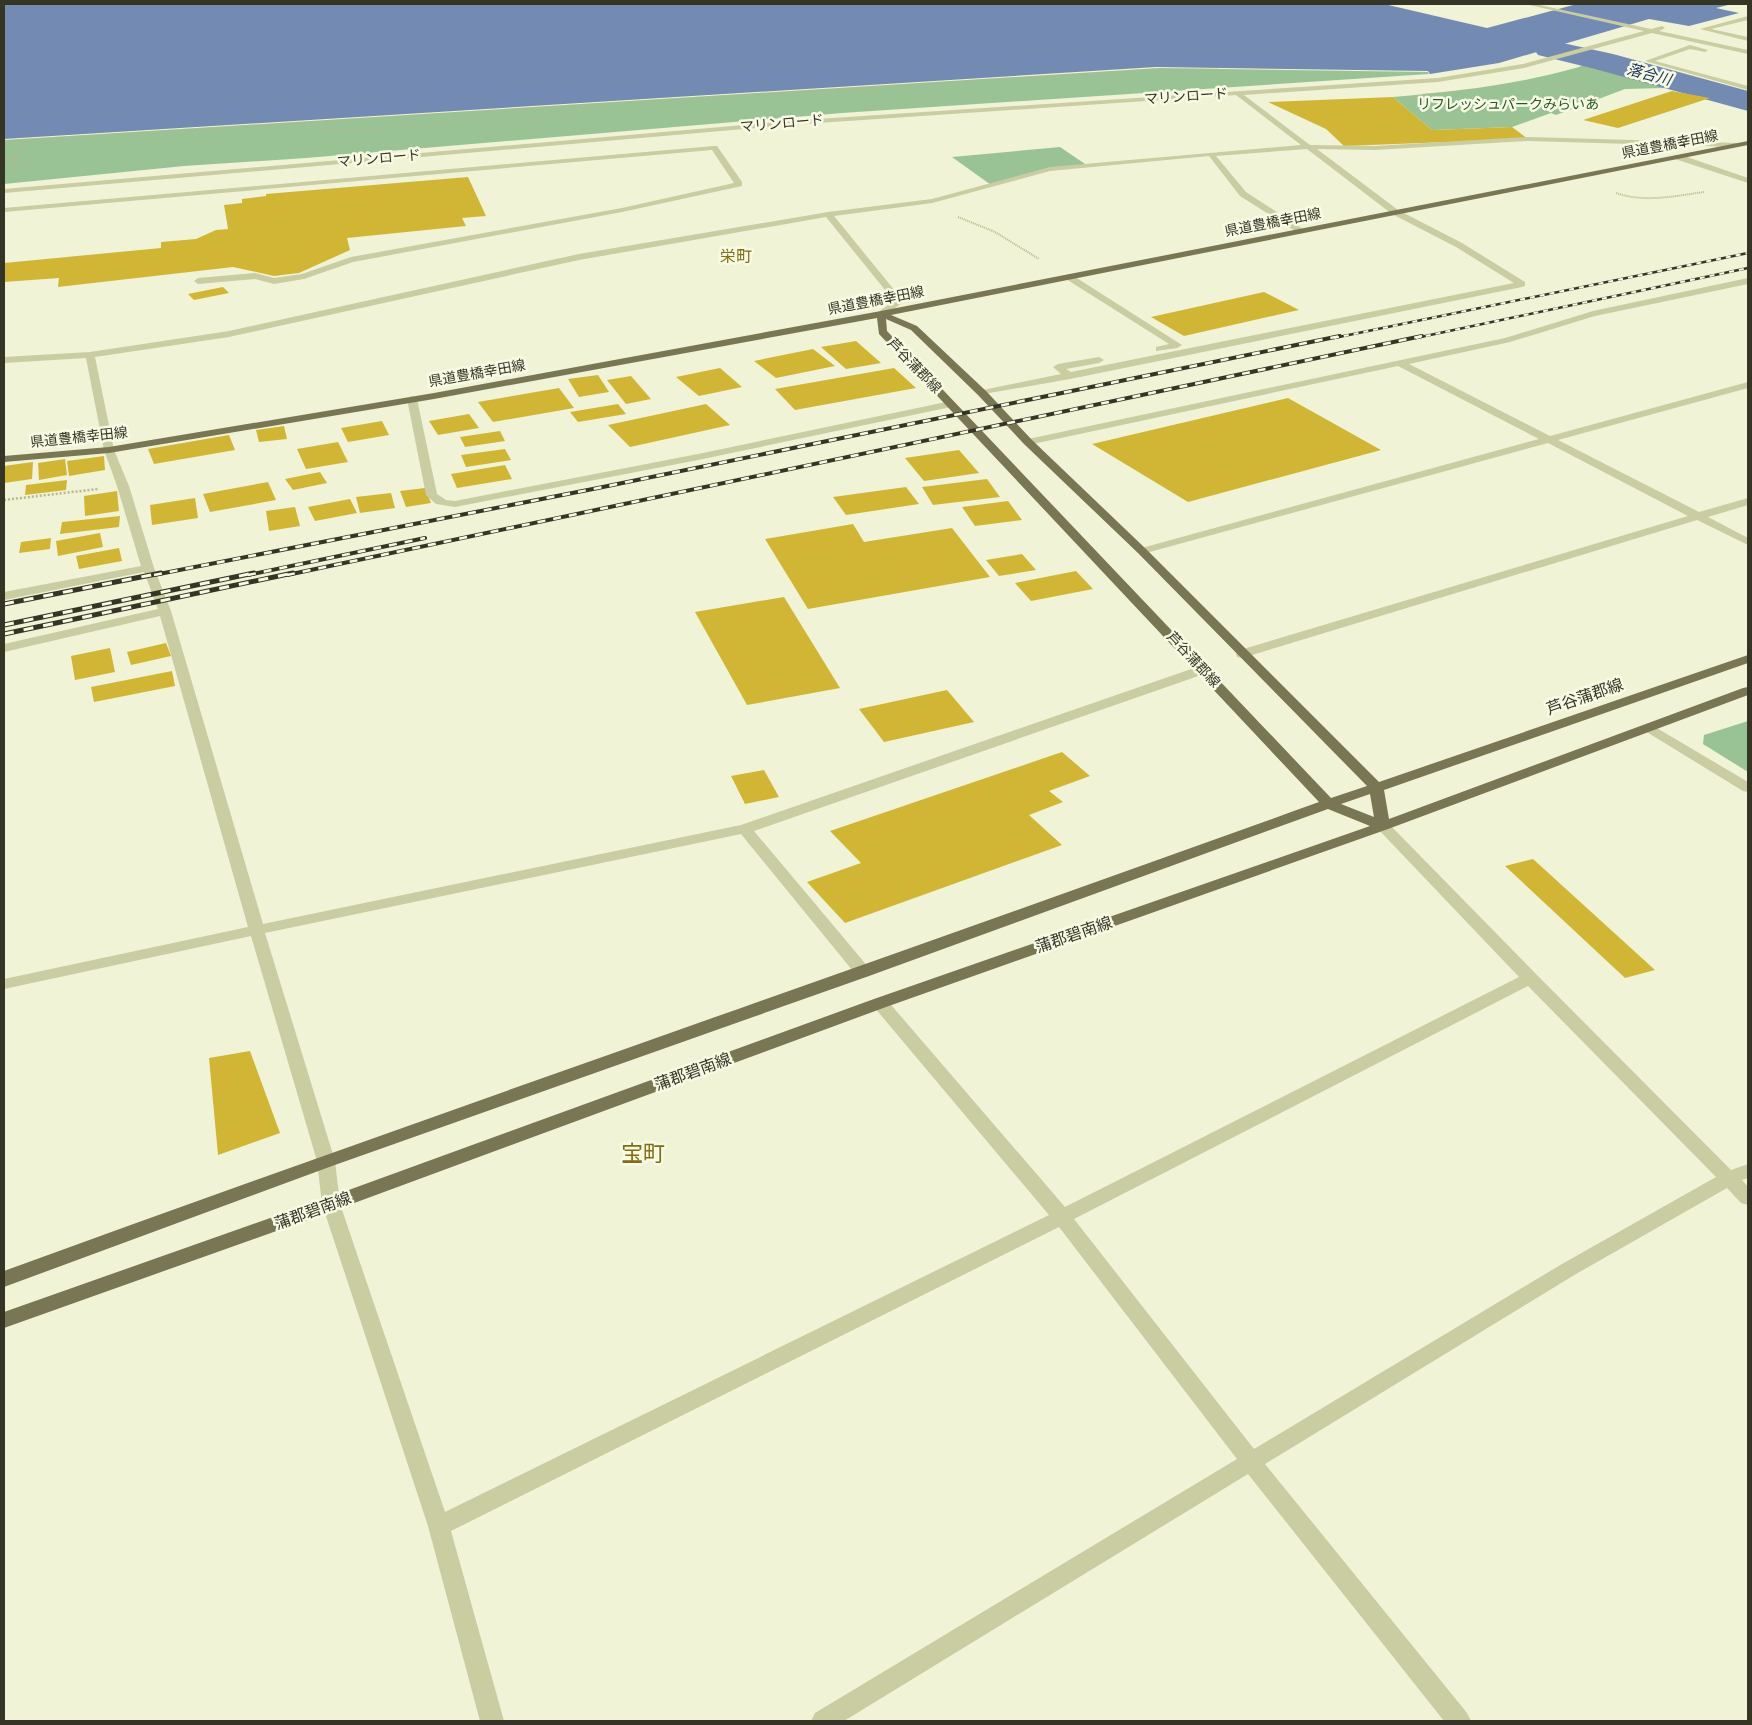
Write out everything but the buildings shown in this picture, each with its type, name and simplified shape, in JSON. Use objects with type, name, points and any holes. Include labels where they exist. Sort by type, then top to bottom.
[{"type":"main road","name":"県道豊橋幸田線","points":[[4,459],[109,450],[412,400],[881,314],[1748,143]]},
{"type":"main road","name":"芦谷蒲郡線","points":[[1383,826],[1328,804],[882,332],[881,314],[914,328],[982,393],[1028,442],[1142,552],[1376,787],[1748,659]]},
{"type":"main road","points":[[4,1279],[326,1161],[863,972],[1376,787],[1383,826],[1748,691]]},
{"type":"main road","name":"蒲郡碧南線","points":[[4,1320],[331,1204],[880,1003],[1383,826]]},
{"type":"street","points":[[1528,4],[1748,52]]},
{"type":"street","points":[[1554,4],[1748,46]]},
{"type":"street","points":[[1748,18],[1703,29],[1748,39]]},
{"type":"street","points":[[1651,31],[1662,28]]},
{"type":"street","name":"マリンロード","points":[[4,191],[794,123],[1466,77],[1524,66],[1651,31]]},
{"type":"street","points":[[1748,60],[1690,47],[1648,61],[1748,88]]},
{"type":"street","points":[[982,393],[1522,284],[1459,245],[1395,212],[1238,94]]},
{"type":"street","points":[[4,360],[90,355],[229,334],[579,257],[828,214],[932,201],[1050,170],[1211,154],[1307,147],[1375,148],[1528,139],[1738,145]]},
{"type":"street","points":[[4,210],[714,148],[739,184],[622,210],[351,260],[304,276],[274,281],[255,276],[198,282]]},
{"type":"street","points":[[1211,154],[1243,194],[1300,231]]},
{"type":"street","points":[[1678,157],[1748,182]]},
{"type":"street","points":[[828,214],[899,302],[881,314]]},
{"type":"street","points":[[1069,277],[1177,345],[1058,367],[1070,376]]},
{"type":"street","points":[[1028,442],[1507,340],[1593,314],[1748,281]]},
{"type":"street","points":[[90,355],[109,450],[123,486],[148,568],[166,611],[256,931],[326,1161],[331,1204],[439,1526],[492,1721]]},
{"type":"street","points":[[1398,362],[1748,542]]},
{"type":"street","points":[[1142,552],[1748,385]]},
{"type":"street","points":[[412,400],[432,495],[436,500],[445,504],[455,504],[698,457],[951,404]]},
{"type":"street","points":[[1242,654],[1748,500]]},
{"type":"street","points":[[4,596],[148,568]]},
{"type":"street","points":[[4,648],[166,611]]},
{"type":"street","points":[[4,984],[419,895],[745,830],[1202,670]]},
{"type":"street","points":[[1650,728],[1748,788]]},
{"type":"street","points":[[1383,826],[1530,978],[1748,1198]]},
{"type":"street","points":[[745,830],[863,972]]},
{"type":"street","points":[[439,1526],[1062,1216],[1530,978]]},
{"type":"street","points":[[880,1003],[1062,1216],[1251,1462],[1459,1721]]},
{"type":"street","points":[[823,1721],[847,1715],[1251,1462],[1569,1269],[1729,1178],[1748,1171]]},
{"type":"path","points":[[4,142],[1158,68],[1226,70]]},
{"type":"path","points":[[1560,80],[1584,78],[1590,83],[1590,86]]},
{"type":"path","points":[[1557,81],[1564,85]]},
{"type":"path","points":[[1531,82],[1579,86],[1596,87],[1598,90],[1558,106],[1502,121],[1472,124],[1449,122],[1411,99],[1428,98],[1423,94],[1452,93],[1531,82]]},
{"type":"path","points":[[1550,104],[1554,84]]},
{"type":"path","points":[[1570,94],[1582,89],[1579,86]]},
{"type":"path","points":[[1447,90],[1502,121]]},
{"type":"path","points":[[1523,99],[1533,99],[1536,96],[1587,95]]},
{"type":"path","points":[[1517,102],[1558,106]]},
{"type":"path","points":[[308,123],[308,129],[407,127],[487,118],[522,117],[545,121]]},
{"type":"path","points":[[4,161],[13,159],[24,152],[26,148],[12,141]]},
{"type":"path","points":[[1580,176],[1625,197],[1661,197],[1710,192]]},
{"type":"path","points":[[932,201],[958,218],[995,232],[1069,277]]},
{"type":"path","points":[[4,500],[123,486]]},
{"type":"green space","name":"リフレッシュパークみらいあ","points":[[1586,63],[1665,88],[1625,89],[1556,115],[1551,113],[1512,127],[1432,130],[1393,97],[1510,83],[1579,67]]},
{"type":"green space","points":[[1159,68],[1428,72],[1429,74],[842,113],[306,158],[184,166],[4,184],[4,140]]},
{"type":"green space","points":[[1060,147],[1088,166],[1050,169],[991,185],[952,157]]},
{"type":"green space","points":[[1748,721],[1748,772],[1703,744],[1704,735]]},
{"type":"water","points":[[4,4],[1384,4],[1487,28],[1577,4],[1732,4],[1716,8],[1739,13],[1689,26],[1649,19],[1499,63],[1430,74],[1428,71],[1156,67],[4,139]]},
{"type":"waterway","name":"落合川","points":[[1549,49],[1602,61],[1748,101]]},
{"type":"railway","points":[[1334,338],[1748,253]]},
{"type":"railway","points":[[1416,338],[1748,268]]},
{"type":"railway","points":[[154,575],[598,488],[1340,336]]},
{"type":"railway","points":[[287,575],[1422,336]]},
{"type":"railway","points":[[248,575],[425,538]]},
{"type":"railway","points":[[4,604],[161,573]]},
{"type":"railway","points":[[4,625],[254,573]]},
{"type":"railway","points":[[4,634],[293,573]]},
{"type":"district","name":"栄町","points":[[736,257]]},
{"type":"district","name":"宝町","points":[[643,1154]]}]
